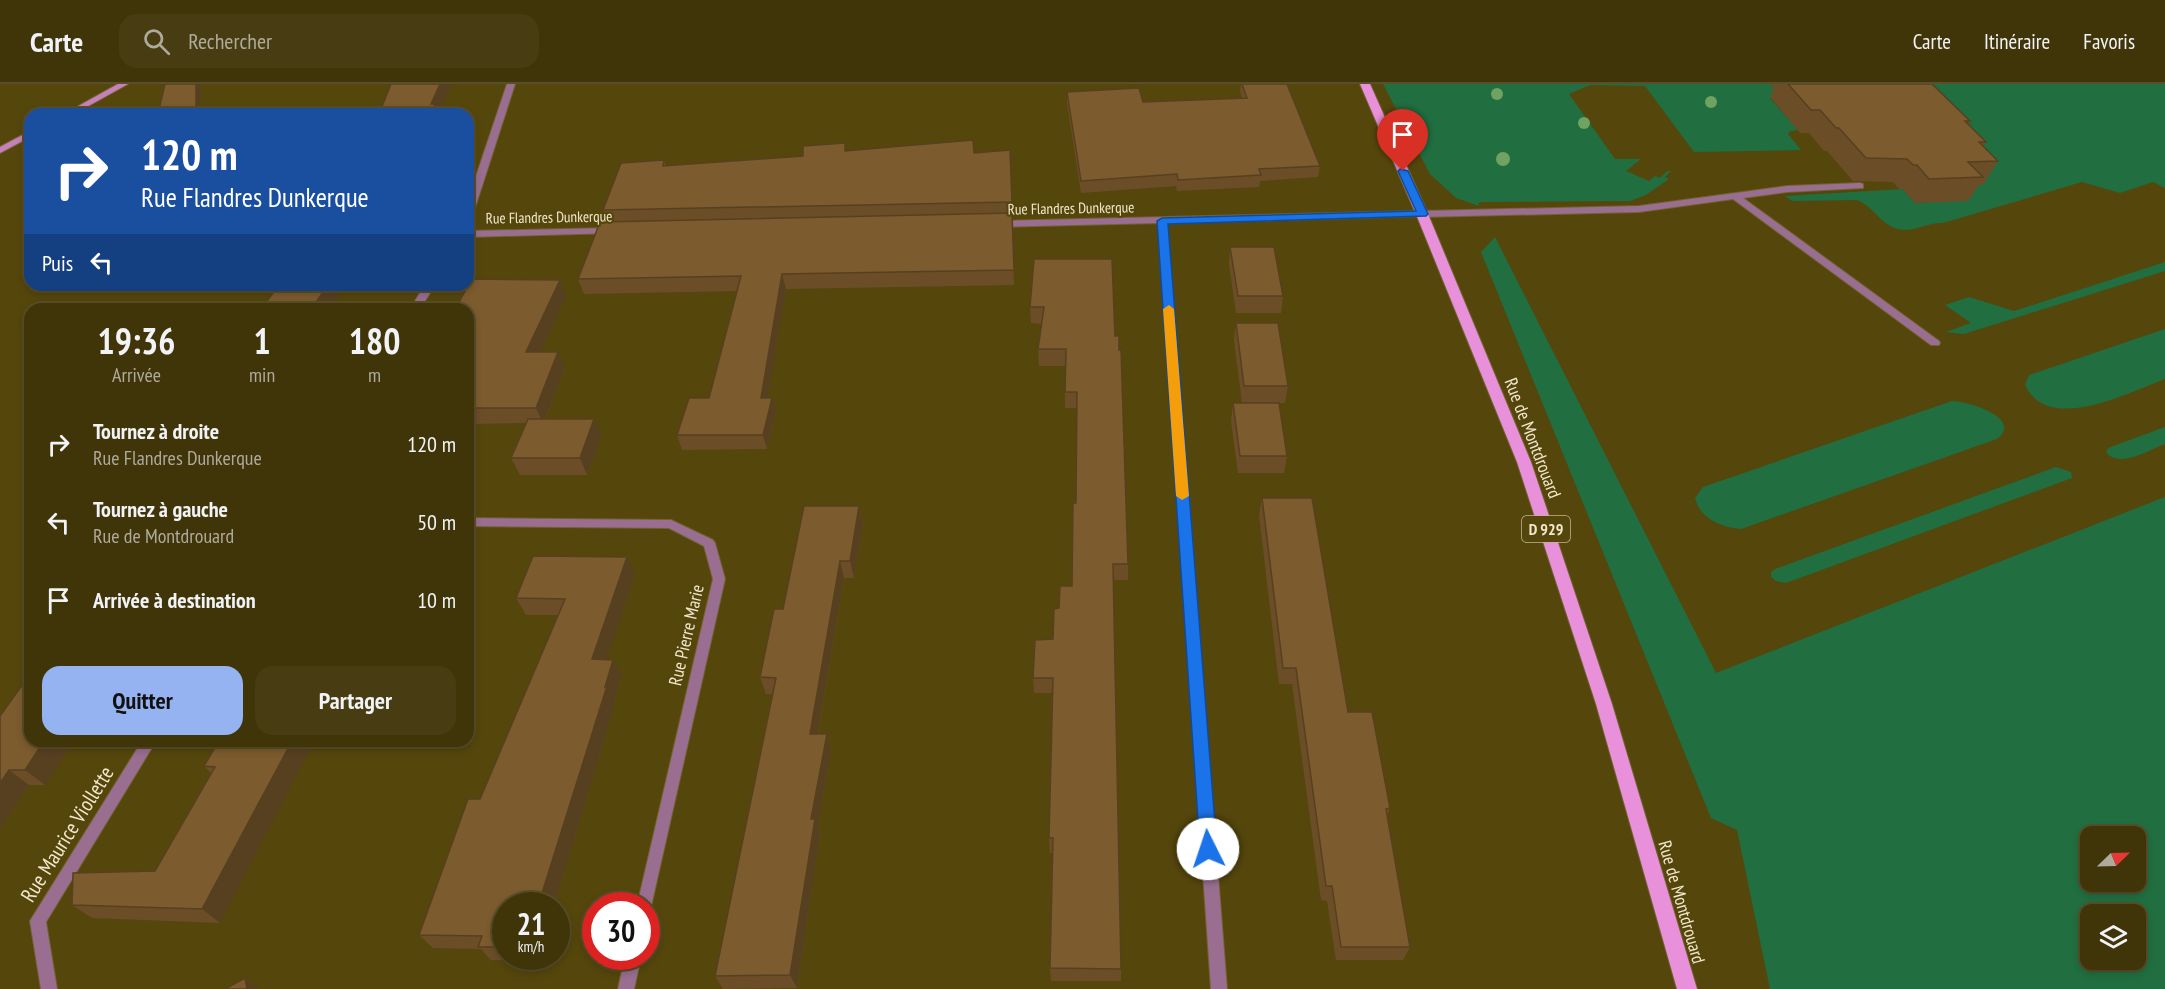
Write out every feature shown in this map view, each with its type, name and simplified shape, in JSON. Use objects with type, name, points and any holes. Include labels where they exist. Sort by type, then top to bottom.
[{"type":"main road","name":"Rue de Montdrouard","points":[[1365,84],[1422,214],[1527,472],[1604,704],[1687,989]]},
{"type":"street","points":[[79,108],[124,84]]},
{"type":"street","points":[[474,196],[511,84]]},
{"type":"street","points":[[0,150],[24,137]]},
{"type":"street","name":"Rue Flandres Dunkerque","points":[[983,225],[1639,209],[1787,189],[1860,186]]},
{"type":"street","points":[[1735,196],[1935,343]]},
{"type":"street","points":[[1162,221],[1219,989]]},
{"type":"street","name":"Rue Flandres Dunkerque","points":[[474,234],[624,231]]},
{"type":"street","name":"Rue Pierre Marie","points":[[474,522],[671,524],[709,543],[719,579],[648,892]]},
{"type":"street","name":"Rue Maurice Viollette","points":[[49,989],[38,921],[145,747]]},
{"type":"street","points":[[626,989],[630,970]]},
{"type":"green space","points":[[1383,84],[1770,84],[1782,97],[1770,98],[1798,130],[1790,131],[1788,134],[1801,150],[1694,152],[1645,86],[1590,85],[1569,94],[1615,159],[1641,159],[1626,171],[1649,181],[1655,176],[1660,178],[1667,171],[1671,171],[1665,177],[1669,179],[1646,195],[1630,201],[1483,202],[1478,203],[1479,206],[1456,198],[1430,174]]},
{"type":"green space","points":[[1835,84],[2165,84],[2165,188],[2153,182],[2120,193],[2082,182],[1943,223],[1905,230],[1890,226],[1857,200],[1792,201],[1785,196],[1903,189],[1915,203],[1968,200]]},
{"type":"green space","points":[[1495,237],[1716,673],[2165,497],[2165,989],[1770,989],[1737,830],[1711,818],[1481,252]]},
{"type":"green space","points":[[2165,262],[2165,271],[1964,334],[1946,332],[1971,323],[1945,305],[1969,297],[2014,311]]},
{"type":"green space","points":[[2165,329],[2165,379],[2111,400],[2070,409],[2052,407],[2036,400],[2025,385],[2029,375]]},
{"type":"green space","points":[[1952,401],[1980,407],[1990,412],[1999,418],[2003,424],[2003,431],[1997,439],[1741,529],[1719,524],[1706,517],[1695,498],[1703,487]]},
{"type":"green space","points":[[2165,427],[2165,444],[2143,454],[2118,459],[2106,452],[2108,448]]},
{"type":"green space","points":[[2056,467],[2071,472],[2072,478],[1786,583],[1776,581],[1771,577],[1771,572],[1775,569]]},
{"type":"building","points":[[165,84],[196,84],[196,108],[159,108]]},
{"type":"building","points":[[391,84],[440,84],[431,104],[435,104],[433,108],[381,108]]},
{"type":"building","points":[[1242,84],[1287,84],[1320,166],[1259,169],[1261,175],[1178,180],[1177,174],[1081,181],[1067,92],[1139,88],[1143,102],[1247,98]]},
{"type":"building","points":[[1788,84],[1932,84],[1970,121],[1965,121],[1986,142],[1979,142],[1998,161],[1968,162],[1983,177],[1929,179],[1917,165],[1913,165],[1907,159],[1866,158],[1839,128],[1836,128],[1820,110],[1811,110]]},
{"type":"building","points":[[973,140],[974,153],[1010,150],[1012,202],[603,210],[621,163],[664,160],[663,166],[803,156],[803,146],[845,143],[845,151]]},
{"type":"building","points":[[1012,213],[1014,270],[782,274],[761,398],[772,398],[763,435],[677,435],[689,398],[709,398],[741,276],[578,279],[600,222]]},
{"type":"building","points":[[1230,247],[1274,247],[1283,296],[1238,296]]},
{"type":"building","points":[[1034,259],[1112,259],[1115,336],[1119,336],[1119,350],[1121,349],[1128,564],[1113,564],[1121,969],[1050,968],[1053,838],[1049,838],[1053,678],[1033,678],[1035,640],[1053,639],[1054,609],[1059,608],[1060,586],[1072,586],[1073,503],[1076,503],[1077,392],[1065,392],[1066,349],[1038,349],[1044,307],[1030,307]]},
{"type":"building","points":[[474,279],[560,280],[526,352],[558,352],[536,408],[474,408],[474,303],[458,303],[465,291],[474,291]]},
{"type":"building","points":[[274,291],[324,291],[315,303],[266,303]]},
{"type":"building","points":[[1236,323],[1278,323],[1288,386],[1244,386]]},
{"type":"building","points":[[1233,403],[1279,403],[1287,456],[1240,456]]},
{"type":"building","points":[[528,419],[594,419],[580,458],[511,458]]},
{"type":"building","points":[[1262,498],[1312,498],[1348,712],[1372,712],[1390,808],[1386,809],[1410,947],[1341,947],[1332,886],[1326,886],[1296,668],[1283,668]]},
{"type":"building","points":[[804,506],[859,506],[850,561],[840,561],[810,734],[827,734],[811,819],[815,819],[790,975],[715,976],[776,678],[760,677],[774,609],[783,609]]},
{"type":"building","points":[[533,556],[627,557],[592,659],[613,660],[605,687],[607,686],[542,892],[492,892],[492,947],[478,947],[482,936],[419,935],[468,799],[480,799],[565,599],[516,598]]},
{"type":"building","points":[[24,682],[24,747],[40,747],[25,770],[9,770],[0,783],[0,716]]},
{"type":"building","points":[[215,747],[289,747],[202,909],[72,905],[73,873],[155,871],[215,767],[204,766]]},
{"type":"building","points":[[245,978],[247,989],[225,989]]},
{"type":"slow traffic","points":[[1169,309],[1182,496]]},
{"type":"route","points":[[1208,849],[1162,221],[1422,214],[1403,171]]}]
